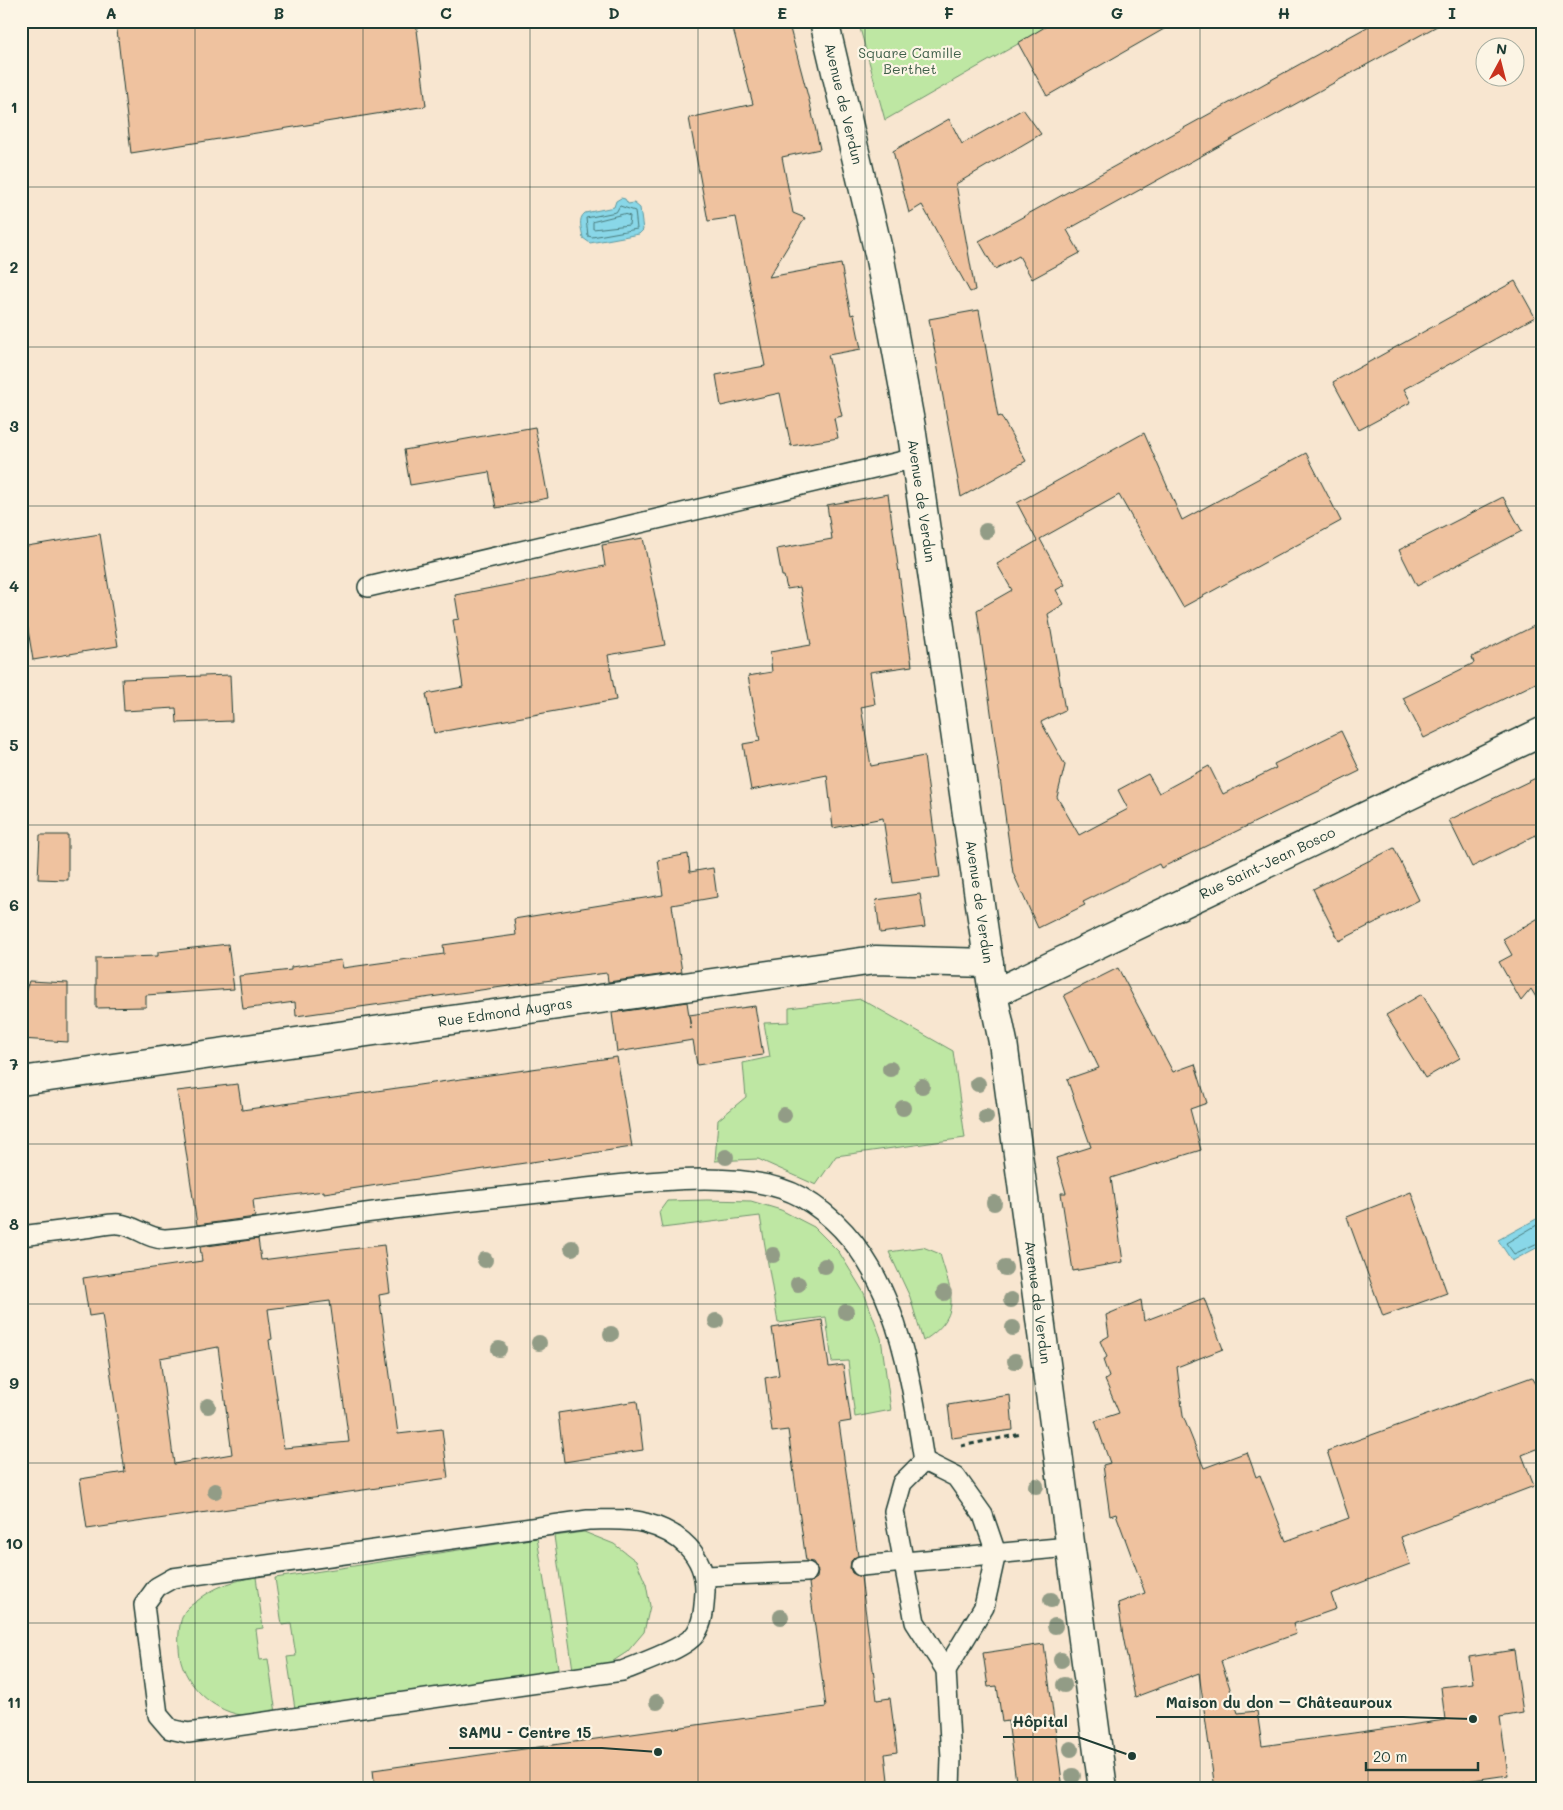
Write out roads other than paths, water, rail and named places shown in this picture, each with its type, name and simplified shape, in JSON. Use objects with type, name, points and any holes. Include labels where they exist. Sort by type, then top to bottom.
[{"type":"main road","name":"Avenue de Verdun","points":[[824,21],[879,254],[916,458],[1005,1060],[1103,1789]]},
{"type":"main road","name":"Rue Saint-Jean Bosco","points":[[994,994],[1542,732]]},
{"type":"main road","name":"Rue Edmond Augras","points":[[21,1082],[875,960],[989,962]]},
{"type":"lane","points":[[368,587],[916,458]]},
{"type":"lane","points":[[21,1236],[120,1224],[160,1239],[275,1228],[426,1205],[641,1183],[724,1179],[754,1181],[775,1186],[801,1197],[824,1213],[856,1246],[879,1282],[895,1321],[908,1365],[924,1461]]},
{"type":"lane","points":[[924,1461],[956,1477],[983,1514],[996,1553],[984,1607],[946,1670]]},
{"type":"lane","points":[[924,1461],[902,1483],[894,1511],[902,1562],[915,1622],[946,1670],[951,1758],[950,1789]]},
{"type":"lane","points":[[588,1520],[644,1522],[676,1535],[696,1556],[705,1576],[704,1611],[696,1634],[666,1654],[622,1671],[188,1733],[170,1729],[158,1715],[144,1605],[157,1587],[173,1578],[588,1520]]},
{"type":"lane","points":[[861,1566],[1070,1546]]},
{"type":"lane","points":[[705,1576],[807,1572]]},
{"type":"water","points":[[621,198],[625,199],[628,204],[634,203],[640,208],[643,230],[639,234],[590,243],[583,238],[581,218],[583,215],[614,207],[616,201]]},
{"type":"water","points":[[1540,1217],[1542,1245],[1512,1261],[1498,1240]]},
{"type":"place","name":"Maison du don – Châteauroux","points":[[1473,1719]]},
{"type":"place","name":"SAMU - Centre 15","points":[[658,1752]]},
{"type":"place","name":"Hôpital","points":[[1132,1756]]},
{"type":"park label","name":"Square Camille Berthet","points":[[910,62]]}]
